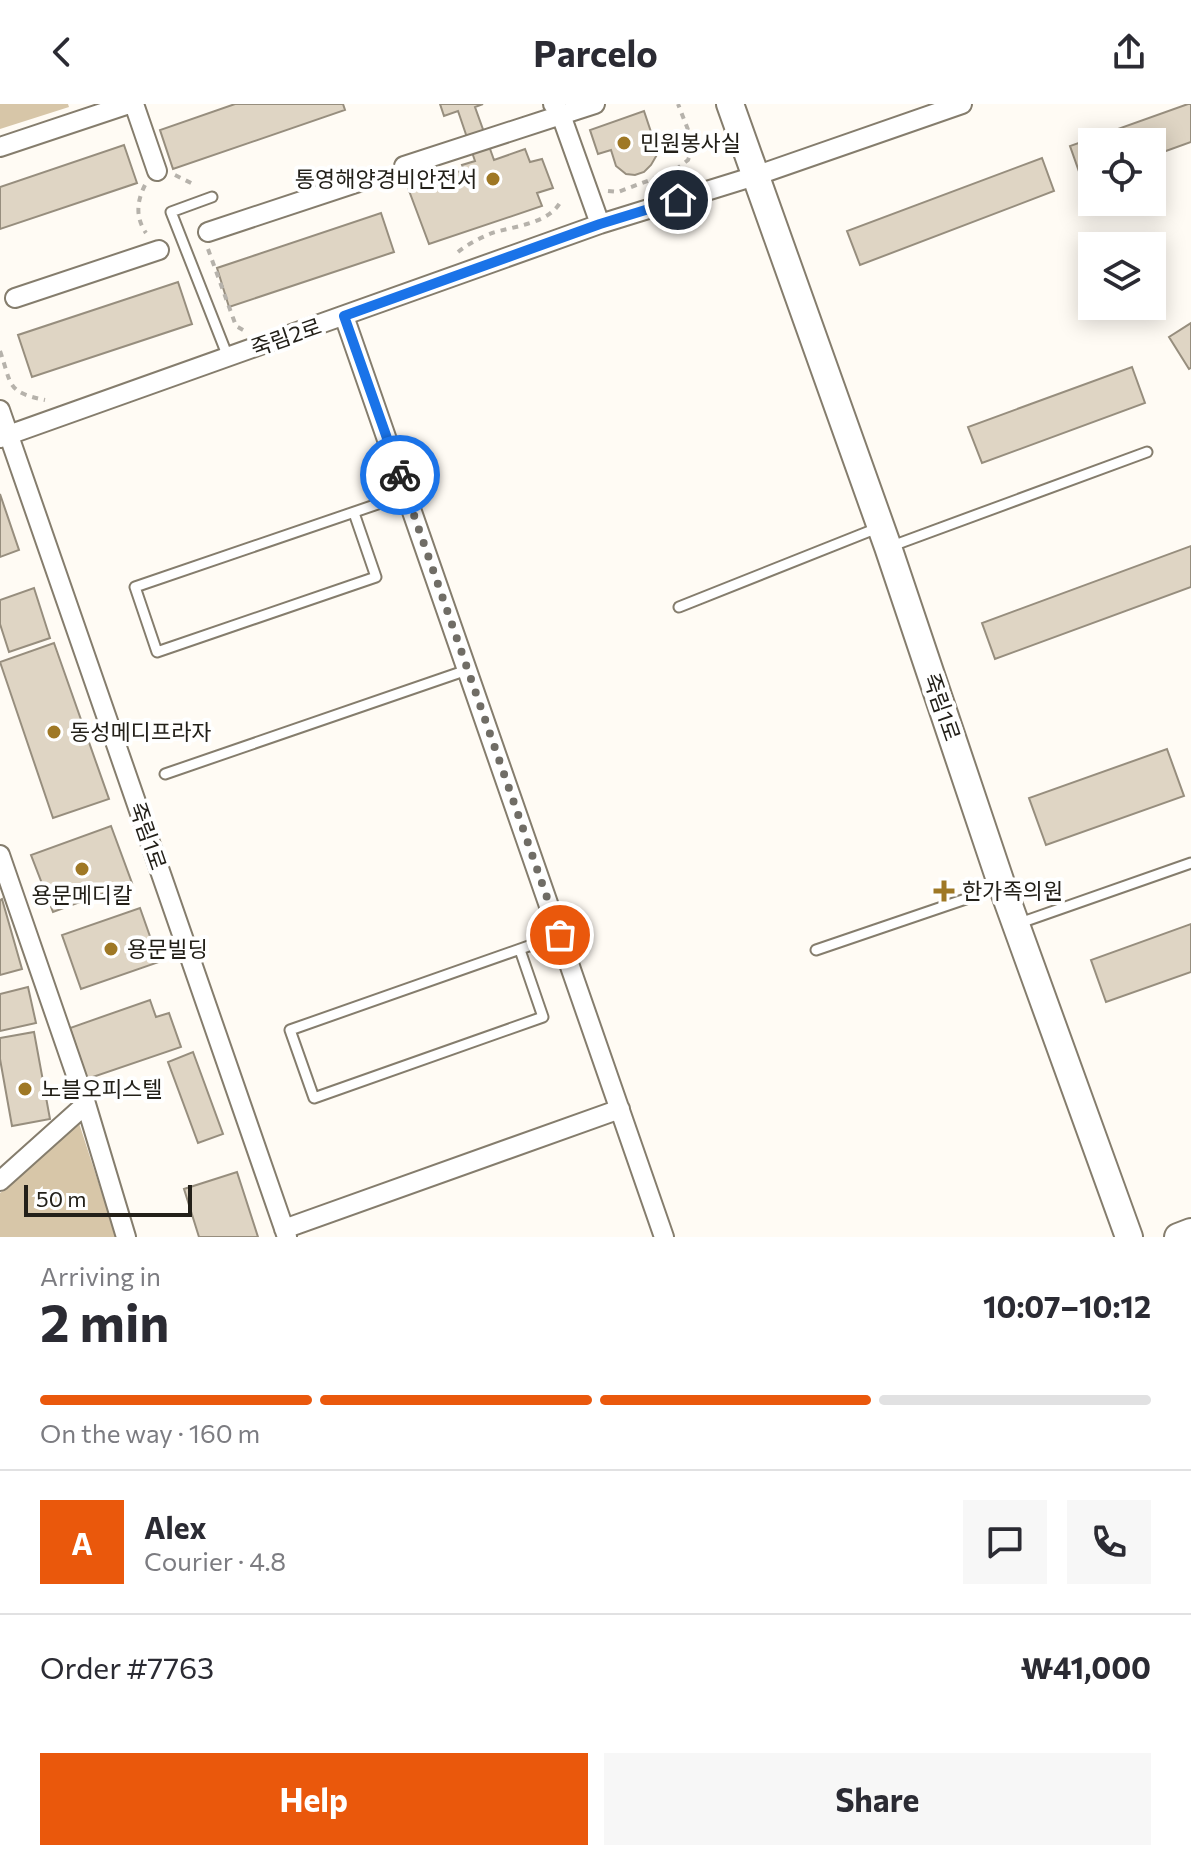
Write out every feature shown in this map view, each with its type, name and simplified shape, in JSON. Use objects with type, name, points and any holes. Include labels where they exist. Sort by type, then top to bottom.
[{"type":"street","points":[[0,147],[132,104],[157,171]]},
{"type":"street","points":[[404,166],[557,110],[595,104]]},
{"type":"street","points":[[730,104],[755,176]]},
{"type":"street","name":"죽림2로","points":[[4,437],[600,224],[755,176],[958,105]]},
{"type":"street","points":[[557,110],[600,224]]},
{"type":"street","name":"죽림1로","points":[[755,176],[884,537],[1002,886],[1129,1237]]},
{"type":"street","points":[[208,232],[362,181]]},
{"type":"street","points":[[15,298],[159,250]]},
{"type":"street","points":[[344,316],[664,1237]]},
{"type":"street","name":"죽림1로","points":[[0,410],[4,437],[285,1233]]},
{"type":"street","points":[[0,855],[86,1104],[126,1237]]},
{"type":"street","points":[[4,1170],[86,1104]]},
{"type":"street","points":[[285,1233],[620,1109]]},
{"type":"street","points":[[1178,1237],[1191,1232]]},
{"type":"lane","points":[[212,197],[171,212],[228,357]]},
{"type":"lane","points":[[679,607],[1147,452]]},
{"type":"lane","points":[[354,513],[376,577],[157,652],[135,587],[407,494]]},
{"type":"lane","points":[[165,774],[467,670]]},
{"type":"lane","points":[[1017,924],[1191,863]]},
{"type":"lane","points":[[816,950],[1002,886]]},
{"type":"lane","points":[[520,950],[543,1017],[314,1098],[290,1030],[560,935]]},
{"type":"path","points":[[602,188],[618,192],[674,171],[688,160],[694,145],[678,104]]},
{"type":"path","points":[[157,171],[144,187],[138,203],[140,224],[159,250]]},
{"type":"path","points":[[450,257],[489,235],[546,217],[556,210],[561,201]]},
{"type":"path","points":[[208,232],[206,243],[236,326],[254,332]]},
{"type":"path","points":[[0,351],[13,388],[24,395],[46,400],[53,398]]},
{"type":"shaded area","points":[[0,104],[68,104],[69,107],[0,129]]},
{"type":"shaded area","points":[[79,1123],[116,1237],[0,1237],[0,1193]]},
{"type":"building","points":[[235,104],[343,104],[345,110],[173,169],[160,130]]},
{"type":"building","name":"통영해양경비안전서","points":[[440,104],[483,104],[475,107],[494,160],[525,149],[530,162],[542,159],[553,188],[537,193],[542,206],[429,244],[408,188],[464,170],[462,165],[475,161],[458,111],[444,116]]},
{"type":"building","points":[[1191,104],[1191,142],[1166,151],[1166,128],[1121,128]]},
{"type":"building","name":"민원봉사실","points":[[644,111],[658,153],[644,172],[626,174],[616,166],[611,150],[598,154],[590,130]]},
{"type":"building","points":[[1078,143],[1078,169],[1070,146]]},
{"type":"building","points":[[124,145],[137,183],[0,229],[0,187]]},
{"type":"building","points":[[1042,158],[1054,191],[860,265],[847,231]]},
{"type":"building","points":[[381,213],[394,252],[229,307],[217,268]]},
{"type":"building","points":[[178,282],[192,324],[32,377],[18,335]]},
{"type":"building","points":[[1191,323],[1191,368],[1189,369],[1169,337]]},
{"type":"building","points":[[1132,367],[1145,403],[982,463],[968,427]]},
{"type":"building","points":[[0,494],[19,550],[0,557]]},
{"type":"building","points":[[1191,546],[1191,587],[995,659],[982,623]]},
{"type":"building","points":[[34,588],[50,638],[9,652],[0,624],[0,600]]},
{"type":"building","name":"동성메디프라자","points":[[54,643],[109,799],[53,818],[0,662]]},
{"type":"building","points":[[1167,749],[1184,796],[1046,845],[1029,798]]},
{"type":"building","name":"용문메디칼","points":[[111,826],[132,883],[53,912],[31,855]]},
{"type":"building","points":[[0,900],[22,969],[0,975]]},
{"type":"building","name":"용문빌딩","points":[[140,908],[159,962],[81,989],[62,935]]},
{"type":"building","points":[[1191,924],[1191,972],[1106,1002],[1091,960]]},
{"type":"building","points":[[28,987],[36,1023],[0,1031],[0,994]]},
{"type":"building","points":[[150,1000],[156,1017],[169,1013],[181,1047],[87,1079],[70,1028]]},
{"type":"building","name":"노블오피스텔","points":[[34,1032],[50,1119],[12,1126],[0,1059],[0,1038]]},
{"type":"building","points":[[193,1052],[223,1134],[198,1143],[168,1062]]},
{"type":"building","points":[[237,1172],[258,1237],[199,1237],[184,1189]]},
{"type":"way so far","points":[[400,475],[560,935]]},
{"type":"place","name":"민원봉사실","points":[[624,143]]},
{"type":"place","name":"통영해양경비안전서","points":[[493,179]]},
{"type":"place","name":"동성메디프라자","points":[[54,732]]},
{"type":"place","name":"용문메디칼","points":[[82,869]]},
{"type":"place","name":"한가족의원","points":[[944,891]]},
{"type":"place","name":"용문빌딩","points":[[111,949]]},
{"type":"place","name":"노블오피스텔","points":[[25,1089]]},
{"type":"route","points":[[400,475],[344,316],[600,224],[678,200]]}]
